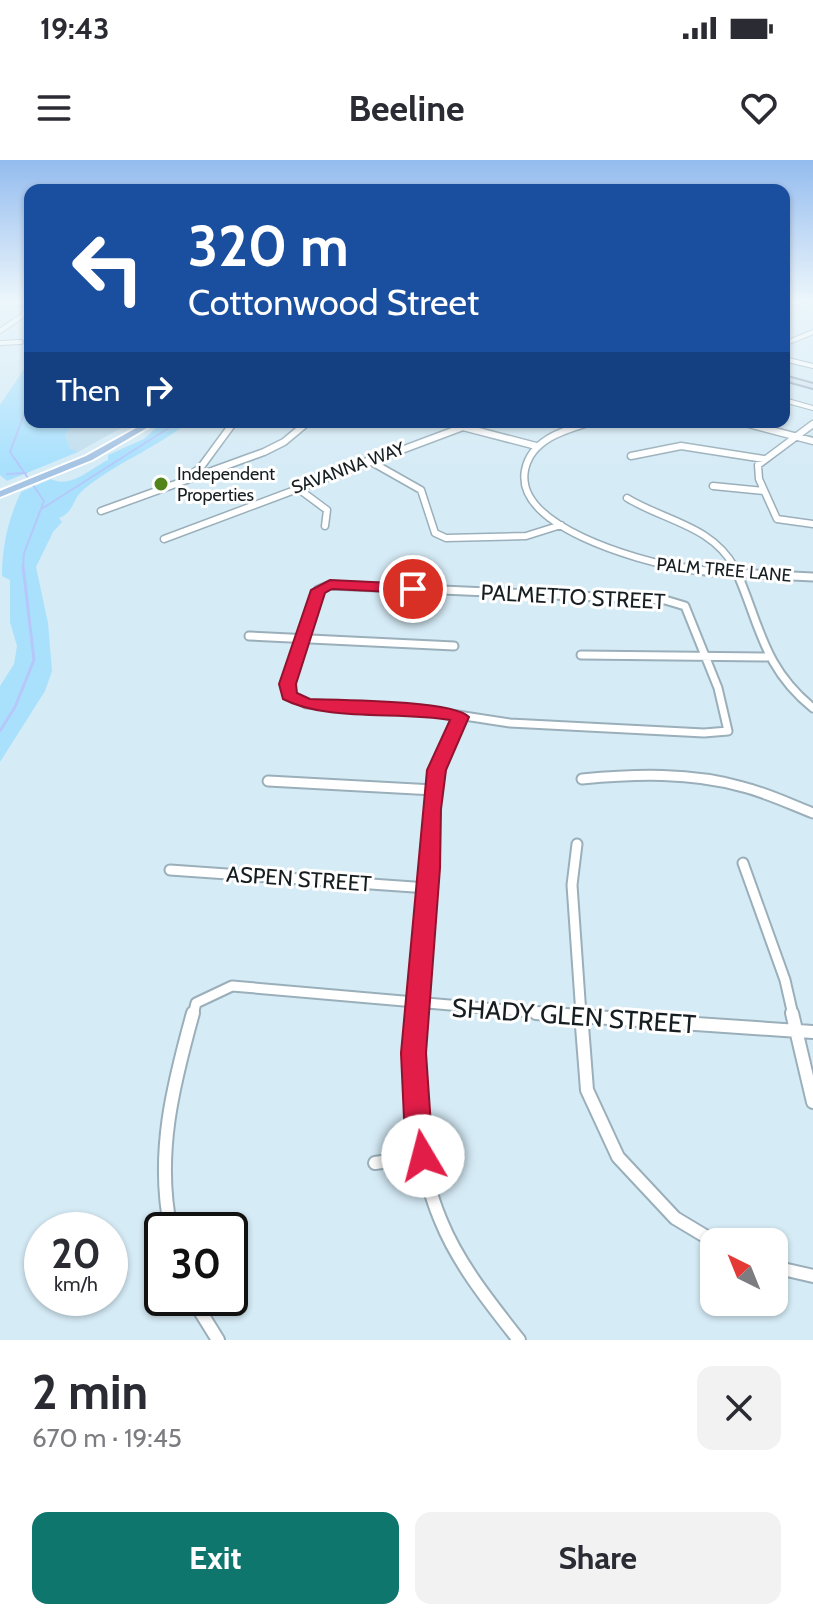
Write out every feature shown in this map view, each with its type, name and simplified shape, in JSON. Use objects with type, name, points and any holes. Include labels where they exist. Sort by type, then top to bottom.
[{"type":"main road","points":[[790,380],[813,386]]},
{"type":"main road","points":[[43,475],[130,428]]},
{"type":"main road","points":[[0,491],[111,447],[143,428]]},
{"type":"street","points":[[790,360],[813,366]]},
{"type":"street","points":[[790,402],[813,408]]},
{"type":"street","points":[[813,424],[758,465],[764,491],[777,519],[813,524]]},
{"type":"street","points":[[176,487],[201,467],[230,428]]},
{"type":"street","points":[[101,511],[176,487],[279,445],[300,428]]},
{"type":"street","name":"SAVANNA WAY","points":[[164,539],[460,428]]},
{"type":"street","name":"SAVANNA WAY","points":[[467,428],[536,446]]},
{"type":"street","points":[[536,446],[569,428]]},
{"type":"street","points":[[764,428],[813,441]]},
{"type":"street","points":[[631,456],[667,445],[695,446],[764,459]]},
{"type":"street","name":"PALM TREE LANE","points":[[536,446],[524,473],[526,488],[534,503],[561,525],[604,550],[642,563],[737,574],[813,577]]},
{"type":"street","points":[[368,460],[421,490],[435,533],[446,538],[526,536],[561,525]]},
{"type":"street","points":[[713,486],[764,491]]},
{"type":"street","points":[[296,487],[327,510],[325,526]]},
{"type":"street","points":[[627,498],[724,549],[737,574],[767,657],[801,699],[813,708]]},
{"type":"street","name":"PALMETTO STREET","points":[[304,639],[318,590],[330,585],[665,600],[685,606],[706,658]]},
{"type":"street","points":[[249,636],[454,646]]},
{"type":"street","points":[[304,639],[287,684],[289,695],[306,704],[419,709],[460,717],[689,732],[728,731],[728,719],[706,658]]},
{"type":"street","points":[[581,655],[767,657]]},
{"type":"street","points":[[460,717],[437,770],[434,790],[413,1053],[418,1140],[441,1222],[481,1292],[519,1340]]},
{"type":"street","points":[[582,779],[623,775],[739,785],[813,813]]},
{"type":"street","points":[[268,781],[434,790]]},
{"type":"street","points":[[577,844],[572,885],[587,1090],[618,1157],[675,1218],[700,1233]]},
{"type":"street","points":[[743,863],[785,980],[813,1102]]},
{"type":"street","name":"ASPEN STREET","points":[[170,870],[428,888]]},
{"type":"street","name":"SHADY GLEN STREET","points":[[165,1212],[167,1122],[196,1003],[232,986],[416,1005],[813,1032]]},
{"type":"street","points":[[375,1163],[423,1156]]},
{"type":"street","points":[[788,1270],[813,1276]]},
{"type":"street","points":[[203,1316],[218,1340]]},
{"type":"shaded area","points":[[24,369],[24,428],[71,428],[65,435],[70,449],[78,452],[7,481],[0,475],[0,405]]},
{"type":"shaded area","points":[[71,428],[121,428],[78,452],[70,450],[65,435]]},
{"type":"shaded area","points":[[156,428],[180,428],[79,494],[68,512],[59,518],[62,522],[53,532],[36,567],[48,623],[52,671],[45,691],[0,762],[0,686],[14,664],[17,646],[10,622],[10,580],[2,576],[2,565],[16,502],[21,492],[51,479],[66,481],[81,476],[108,460],[108,455],[144,439]]},
{"type":"waterway","points":[[24,414],[10,452],[25,473]]},
{"type":"waterway","points":[[43,508],[169,428]]},
{"type":"waterway","points":[[7,474],[25,473]]},
{"type":"waterway","points":[[23,567],[24,553],[44,501],[25,473]]},
{"type":"waterway","points":[[0,731],[15,707],[34,660],[23,567]]},
{"type":"place","name":"Independent Properties","points":[[161,484]]},
{"type":"route","points":[[413,589],[330,585],[318,590],[287,684],[289,695],[306,704],[419,709],[460,717],[437,770],[432,809],[430,868],[413,1053],[418,1140],[423,1156]]}]
